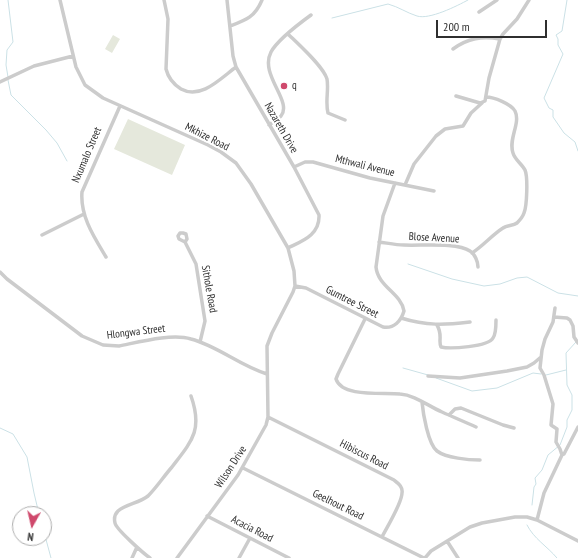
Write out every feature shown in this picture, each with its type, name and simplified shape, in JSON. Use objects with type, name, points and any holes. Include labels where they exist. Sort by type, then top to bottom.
[{"type":"street","name":"Mkhize Road","points":[[60,0],[76,67],[85,85],[103,98],[208,145],[236,163],[252,184],[288,248],[294,271],[295,286]]},
{"type":"street","points":[[164,0],[168,20],[166,69],[174,84],[183,90],[193,92],[198,91],[205,89],[236,67]]},
{"type":"street","name":"Nazareth Drive","points":[[227,0],[233,56],[236,67],[318,211],[319,218],[312,235],[288,248]]},
{"type":"street","points":[[230,26],[252,16],[256,12],[262,0]]},
{"type":"street","points":[[478,12],[497,0]]},
{"type":"street","points":[[406,185],[414,164],[436,136],[446,129],[462,126],[474,109],[482,103],[486,97],[500,39],[529,0]]},
{"type":"street","points":[[269,125],[281,116],[284,106],[269,73],[269,58],[274,47],[311,14]]},
{"type":"street","points":[[288,34],[320,67],[325,75],[327,82],[327,112],[345,120]]},
{"type":"street","points":[[453,49],[463,42],[474,39],[500,39]]},
{"type":"street","points":[[0,82],[34,66],[73,56]]},
{"type":"street","points":[[456,96],[466,100],[482,103]]},
{"type":"street","points":[[472,253],[503,228],[518,222],[526,207],[526,171],[515,157],[512,147],[512,137],[517,120],[516,112],[512,107],[506,104],[486,97]]},
{"type":"street","name":"Nxumalo Street","points":[[106,257],[89,227],[84,214],[81,199],[82,190],[120,106]]},
{"type":"street","name":"Mthwali Avenue","points":[[294,167],[305,162],[313,162],[370,178],[434,191]]},
{"type":"street","points":[[395,183],[385,209],[379,242],[376,267],[377,274],[402,305],[404,311],[401,318],[437,325],[470,322]]},
{"type":"street","points":[[42,235],[84,214]]},
{"type":"street","name":"Sithole Road","points":[[185,242],[196,264],[205,316],[205,326],[200,342]]},
{"type":"street","name":"Blose Avenue","points":[[379,242],[404,245],[457,247],[466,249],[472,253],[478,267]]},
{"type":"street","name":"Hlongwa Street","points":[[0,272],[7,279],[82,336],[98,344],[118,346],[177,337],[191,339],[200,342],[237,362],[267,374]]},
{"type":"street","points":[[267,374],[266,352],[269,340],[295,286]]},
{"type":"street","name":"Gumtree Street","points":[[295,286],[306,288],[366,319],[387,328],[396,324],[401,318]]},
{"type":"street","points":[[537,520],[544,493],[561,453],[556,442],[557,429],[552,427],[551,424],[553,404],[544,375],[540,368],[543,345],[554,317],[555,308]]},
{"type":"street","points":[[554,317],[567,318],[570,320],[573,326],[573,334],[578,343]]},
{"type":"street","points":[[366,319],[338,374],[337,381],[347,388],[360,392],[403,394],[476,426]]},
{"type":"street","points":[[437,325],[441,333],[441,347],[471,346],[485,344],[492,341],[495,337],[496,320]]},
{"type":"street","points":[[428,376],[464,378],[506,371],[531,365],[542,357]]},
{"type":"street","name":"Wilson Drive","points":[[177,558],[243,468],[261,434],[268,417],[267,374]]},
{"type":"street","points":[[150,558],[116,525],[114,517],[117,512],[148,496],[190,444],[195,431],[196,418],[196,410],[191,396]]},
{"type":"street","points":[[422,402],[425,421],[436,451],[446,455],[480,460]]},
{"type":"street","points":[[449,415],[455,409],[461,408],[514,428]]},
{"type":"street","name":"Hibiscus Road","points":[[268,417],[394,480],[401,486],[401,500],[382,537]]},
{"type":"street","points":[[561,453],[564,454],[567,450],[578,427]]},
{"type":"street","name":"Geelhout Road","points":[[243,468],[425,558]]},
{"type":"street","name":"Acacia Road","points":[[207,516],[289,558]]},
{"type":"street","points":[[425,558],[431,550],[470,527],[482,523],[522,516],[537,520],[578,541]]},
{"type":"street","points":[[239,558],[250,538]]},
{"type":"street","points":[[447,541],[458,558]]},
{"type":"street","points":[[132,558],[137,547]]},
{"type":"shaded area","points":[[113,35],[120,39],[112,53],[105,49]]},
{"type":"shaded area","points":[[128,119],[185,145],[172,175],[114,149]]},
{"type":"waterway","points":[[8,0],[13,42],[7,50],[6,65],[8,77]]},
{"type":"waterway","points":[[332,18],[388,4],[422,17],[443,12],[468,0]]},
{"type":"waterway","points":[[567,0],[562,31],[556,35],[558,45],[563,54],[544,98],[549,108],[553,110],[553,117],[564,133],[575,142],[578,151]]},
{"type":"waterway","points":[[8,80],[11,95],[46,130],[57,143],[67,161]]},
{"type":"waterway","points":[[408,264],[452,279],[484,286],[500,284],[517,278],[527,277],[558,293],[578,296]]},
{"type":"waterway","points":[[532,505],[534,487],[536,484],[535,478],[542,470],[548,455],[560,445],[567,427],[567,420],[572,410],[572,395],[567,385],[566,353],[576,342]]},
{"type":"waterway","points":[[403,368],[428,375]]},
{"type":"waterway","points":[[546,375],[566,370]]},
{"type":"waterway","points":[[436,378],[472,391],[497,388],[533,373],[541,374]]},
{"type":"waterway","points":[[0,428],[13,434],[27,457],[37,506]]},
{"type":"waterway","points":[[527,525],[533,534],[557,558]]},
{"type":"waterway","points":[[48,546],[51,558]]},
{"type":"place","name":"q","points":[[284,86]]}]
